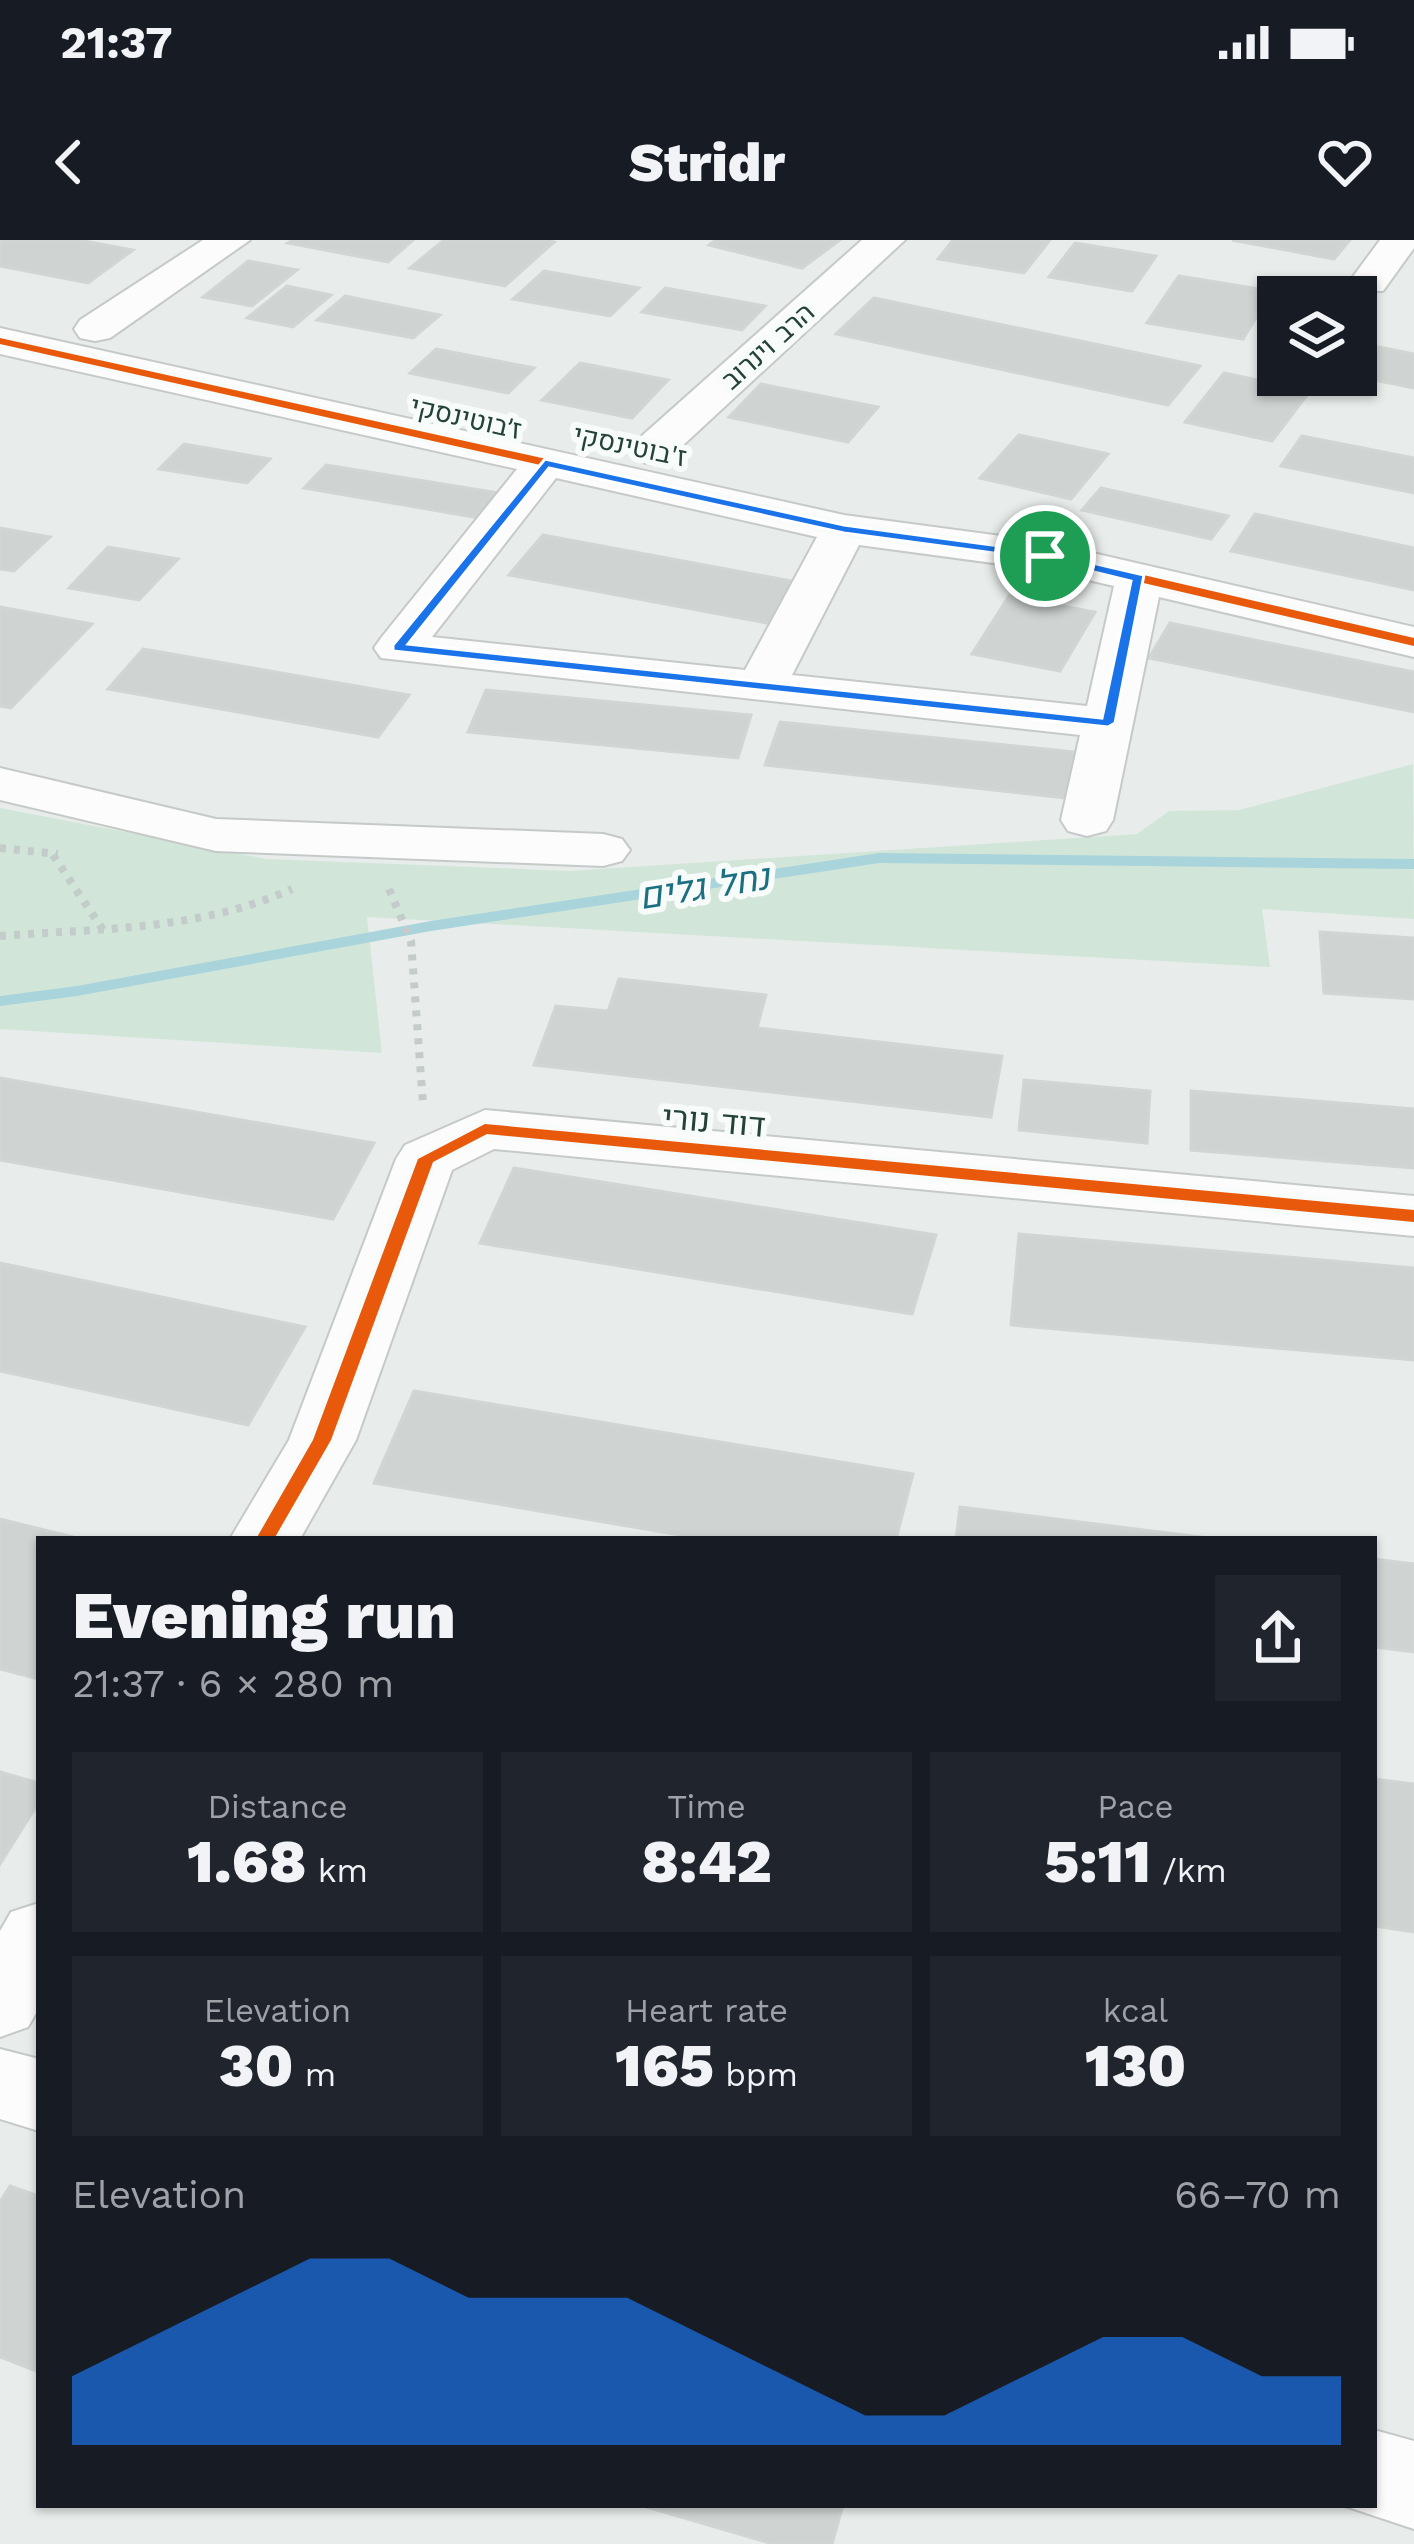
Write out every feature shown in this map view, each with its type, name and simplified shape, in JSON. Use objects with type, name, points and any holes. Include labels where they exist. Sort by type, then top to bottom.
[{"type":"street","points":[[95,329],[230,240]]},
{"type":"street","name":"הרב וינרוב","points":[[651,451],[885,240]]},
{"type":"street","points":[[1373,276],[1400,240]]},
{"type":"street","name":"ז'בוטינסקי","points":[[0,310],[875,498],[1045,556]]},
{"type":"street","name":"ז׳בוטינסקי","points":[[0,341],[844,529],[1045,556],[1414,642]]},
{"type":"street","points":[[545,463],[398,648],[1108,723]]},
{"type":"street","points":[[761,687],[844,529]]},
{"type":"street","points":[[1087,820],[1139,578]]},
{"type":"street","points":[[0,784],[216,835],[603,850]]},
{"type":"street","name":"דוד נורי","points":[[426,1159],[485,1130],[1414,1216]]},
{"type":"street","points":[[267,1536],[322,1440],[426,1159]]},
{"type":"street","points":[[0,2003],[36,1939]]},
{"type":"street","points":[[0,2084],[36,2094]]},
{"type":"street","points":[[1377,2475],[1414,2485]]},
{"type":"path","points":[[0,936],[180,926],[263,904],[300,885],[351,842]]},
{"type":"path","points":[[52,854],[103,930]]},
{"type":"path","points":[[392,898],[411,941],[426,1159]]},
{"type":"green space","points":[[1413,764],[1414,919],[1262,909],[1270,967],[367,917],[382,1053],[0,1029],[0,808],[267,859],[570,871],[1137,834],[1169,811],[1239,810]]},
{"type":"building","points":[[0,240],[79,240],[133,250],[88,283],[0,266]]},
{"type":"building","points":[[413,240],[388,262],[288,243]]},
{"type":"building","points":[[444,240],[554,242],[505,286],[410,268]]},
{"type":"building","points":[[716,240],[840,240],[802,268],[709,245]]},
{"type":"building","points":[[953,240],[1050,240],[1024,273],[938,259]]},
{"type":"building","points":[[1232,240],[1350,240],[1334,259]]},
{"type":"building","points":[[1075,243],[1156,256],[1132,291],[1049,277]]},
{"type":"building","points":[[248,261],[297,270],[252,306],[203,297]]},
{"type":"building","points":[[544,271],[639,288],[610,316],[513,299]]},
{"type":"building","points":[[1179,276],[1257,289],[1257,316],[1243,339],[1147,323]]},
{"type":"building","points":[[287,286],[331,295],[293,327],[247,318]]},
{"type":"building","points":[[665,288],[765,306],[742,330],[642,312]]},
{"type":"building","points":[[345,296],[440,315],[413,338],[317,320]]},
{"type":"building","points":[[874,298],[1200,366],[1168,405],[836,334]]},
{"type":"building","points":[[436,349],[534,368],[508,393],[410,373]]},
{"type":"building","points":[[1377,350],[1414,354],[1414,388],[1377,381]]},
{"type":"building","points":[[580,363],[668,380],[632,418],[542,400]]},
{"type":"building","points":[[1224,373],[1257,380],[1257,396],[1306,396],[1272,441],[1185,422]]},
{"type":"building","points":[[761,384],[878,407],[848,442],[729,417]]},
{"type":"building","points":[[1019,435],[1108,454],[1071,499],[980,478]]},
{"type":"building","points":[[1302,436],[1414,458],[1414,493],[1281,466]]},
{"type":"building","points":[[184,444],[270,459],[247,483],[159,469]]},
{"type":"building","points":[[326,465],[499,493],[480,518],[304,488]]},
{"type":"building","points":[[1101,488],[1228,516],[1211,539],[1082,510]]},
{"type":"building","points":[[1255,514],[1414,548],[1414,590],[1231,551]]},
{"type":"building","points":[[0,528],[50,537],[14,571],[0,569]]},
{"type":"building","points":[[543,535],[802,583],[772,624],[509,575]]},
{"type":"building","points":[[108,547],[178,559],[139,600],[69,588]]},
{"type":"building","points":[[1009,596],[1095,612],[1060,671],[972,654]]},
{"type":"building","points":[[0,607],[92,624],[11,708],[0,706]]},
{"type":"building","points":[[1170,623],[1414,672],[1414,712],[1149,658]]},
{"type":"building","points":[[143,649],[409,695],[378,737],[108,689]]},
{"type":"building","points":[[486,690],[751,715],[738,758],[468,732]]},
{"type":"building","points":[[780,722],[1075,752],[1066,798],[765,765]]},
{"type":"building","points":[[1320,932],[1414,938],[1414,999],[1324,993]]},
{"type":"building","points":[[619,979],[766,995],[757,1028],[1002,1056],[991,1117],[534,1065],[556,1006],[608,1011]]},
{"type":"building","points":[[0,1078],[374,1143],[333,1219],[0,1160]]},
{"type":"building","points":[[1024,1080],[1150,1091],[1147,1143],[1019,1130]]},
{"type":"building","points":[[1191,1091],[1414,1109],[1414,1168],[1191,1150]]},
{"type":"building","points":[[514,1168],[936,1235],[912,1314],[480,1243]]},
{"type":"building","points":[[1019,1234],[1414,1268],[1414,1360],[1011,1325]]},
{"type":"building","points":[[0,1263],[305,1327],[248,1425],[0,1371]]},
{"type":"building","points":[[414,1391],[913,1474],[897,1536],[686,1536],[374,1483]]},
{"type":"building","points":[[960,1507],[1192,1536],[956,1536]]},
{"type":"building","points":[[0,1519],[69,1536],[36,1536],[36,1678],[0,1669]]},
{"type":"building","points":[[1377,1559],[1414,1564],[1414,1652],[1377,1647]]},
{"type":"building","points":[[0,1772],[36,1782],[36,1807],[0,1864]]},
{"type":"building","points":[[1377,1779],[1414,1784],[1414,1932],[1377,1926]]},
{"type":"building","points":[[10,2186],[36,2195],[36,2371],[0,2357],[0,2202]]},
{"type":"building","points":[[650,2508],[842,2508],[832,2544],[773,2544]]},
{"type":"waterway","name":"נחל גלים","points":[[0,1001],[431,926],[879,858],[1414,864]]},
{"type":"cycle path","points":[[0,341],[844,529],[1045,556],[1414,642]]},
{"type":"cycle path","points":[[267,1536],[322,1440],[426,1159],[485,1129],[1414,1216]]},
{"type":"route","points":[[545,463],[844,529],[1045,556],[1139,578],[1108,723],[398,648],[545,463]]}]
